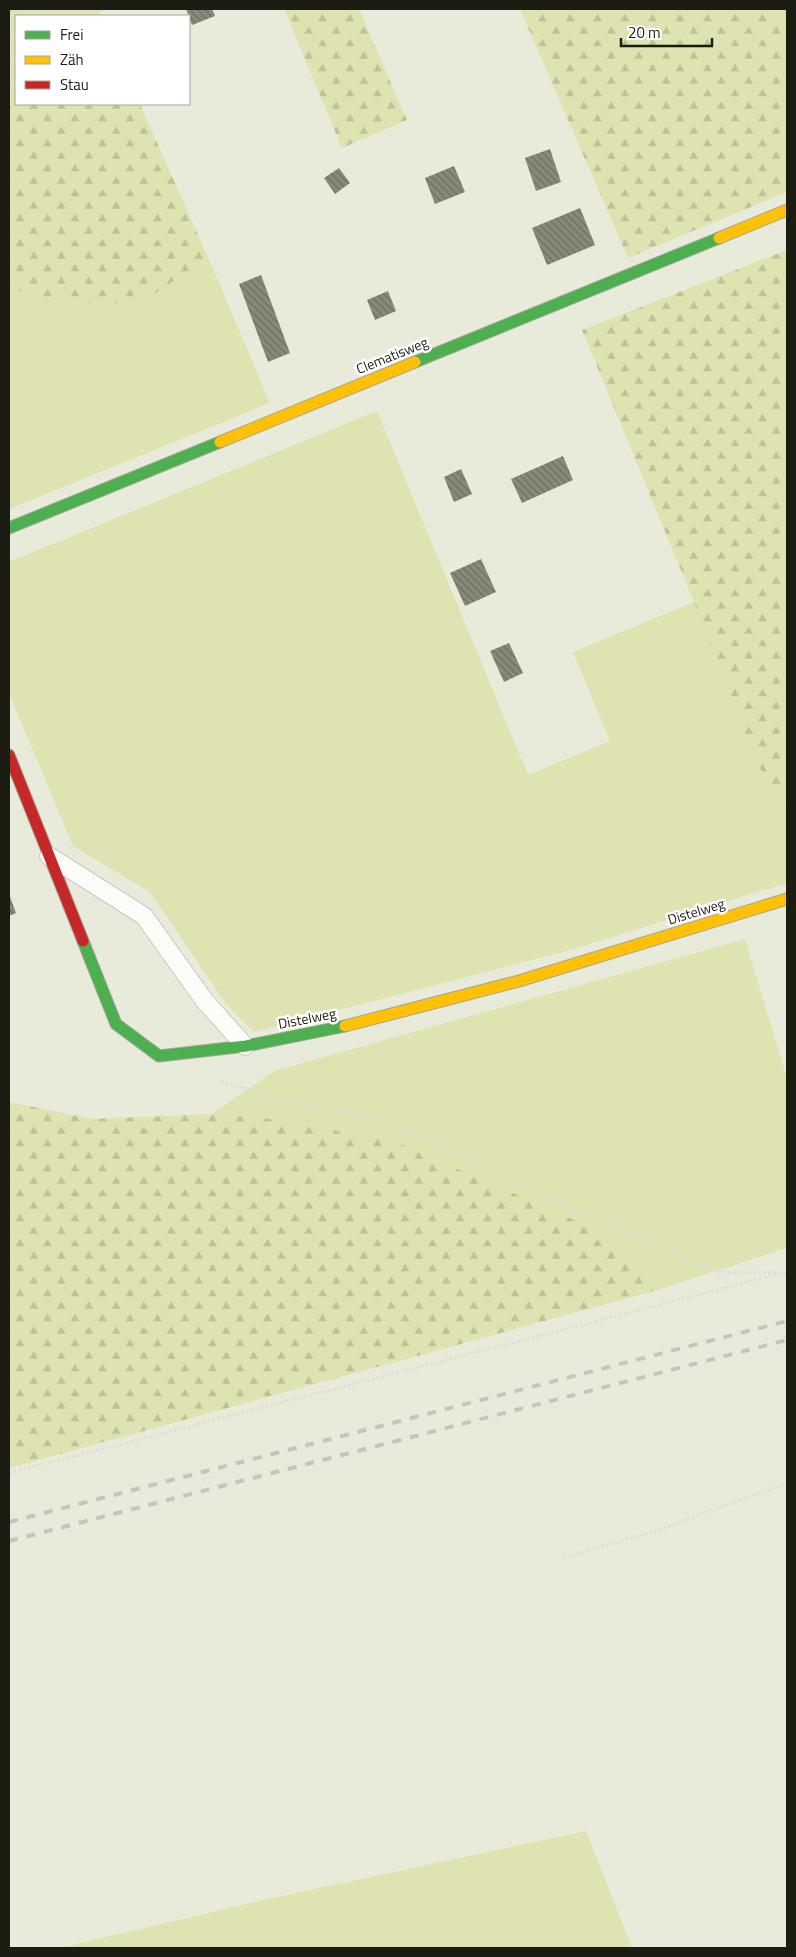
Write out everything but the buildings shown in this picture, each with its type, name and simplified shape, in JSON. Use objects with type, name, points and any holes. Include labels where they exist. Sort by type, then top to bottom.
[{"type":"street","name":"Clematisweg","points":[[9,528],[787,210]]},
{"type":"street","name":"Distelweg","points":[[9,755],[116,1024],[159,1056],[245,1046],[358,1023],[520,981],[787,898]]},
{"type":"lane","points":[[48,855],[144,916],[204,1000],[245,1046]]},
{"type":"path","points":[[212,1077],[286,1101],[382,1120],[717,1272],[779,1274]]},
{"type":"path","points":[[9,1473],[787,1273]]},
{"type":"path","points":[[562,1558],[652,1532],[787,1483]]},
{"type":"green space","points":[[9,9],[110,9],[100,12],[102,15],[15,15],[15,105],[140,105],[208,257],[140,304],[40,302],[9,285]]},
{"type":"green space","points":[[284,9],[359,9],[407,120],[342,148]]},
{"type":"green space","points":[[520,9],[787,9],[787,192],[628,258]]},
{"type":"green space","points":[[787,250],[787,803],[758,766],[694,602],[582,330]]},
{"type":"green space","points":[[208,257],[270,403],[9,509],[9,285],[40,302],[139,304]]},
{"type":"green space","points":[[377,411],[528,775],[610,741],[573,652],[694,602],[758,766],[787,803],[787,883],[567,951],[254,1032],[226,1004],[150,892],[73,846],[9,693],[9,562]]},
{"type":"green space","points":[[745,939],[787,1078],[787,1248],[654,1291],[606,1234],[396,1142],[282,1120],[212,1114],[274,1071]]},
{"type":"green space","points":[[9,1102],[92,1119],[212,1114],[282,1120],[396,1142],[606,1234],[654,1291],[9,1468]]},
{"type":"green space","points":[[586,1831],[632,1948],[59,1948],[263,1900]]},
{"type":"railway","points":[[9,1522],[787,1321]]},
{"type":"railway","points":[[9,1541],[787,1340]]},
{"type":"traffic: fast","points":[[415,362],[719,238]]},
{"type":"traffic: fast","points":[[9,528],[220,442]]},
{"type":"traffic: fast","points":[[83,941],[116,1024],[159,1056],[246,1046],[345,1026]]},
{"type":"traffic: slow","points":[[719,238],[787,210]]},
{"type":"traffic: slow","points":[[220,442],[415,362]]},
{"type":"traffic: slow","points":[[345,1026],[519,981],[787,899]]},
{"type":"traffic: jam","points":[[9,755],[83,941]]}]
